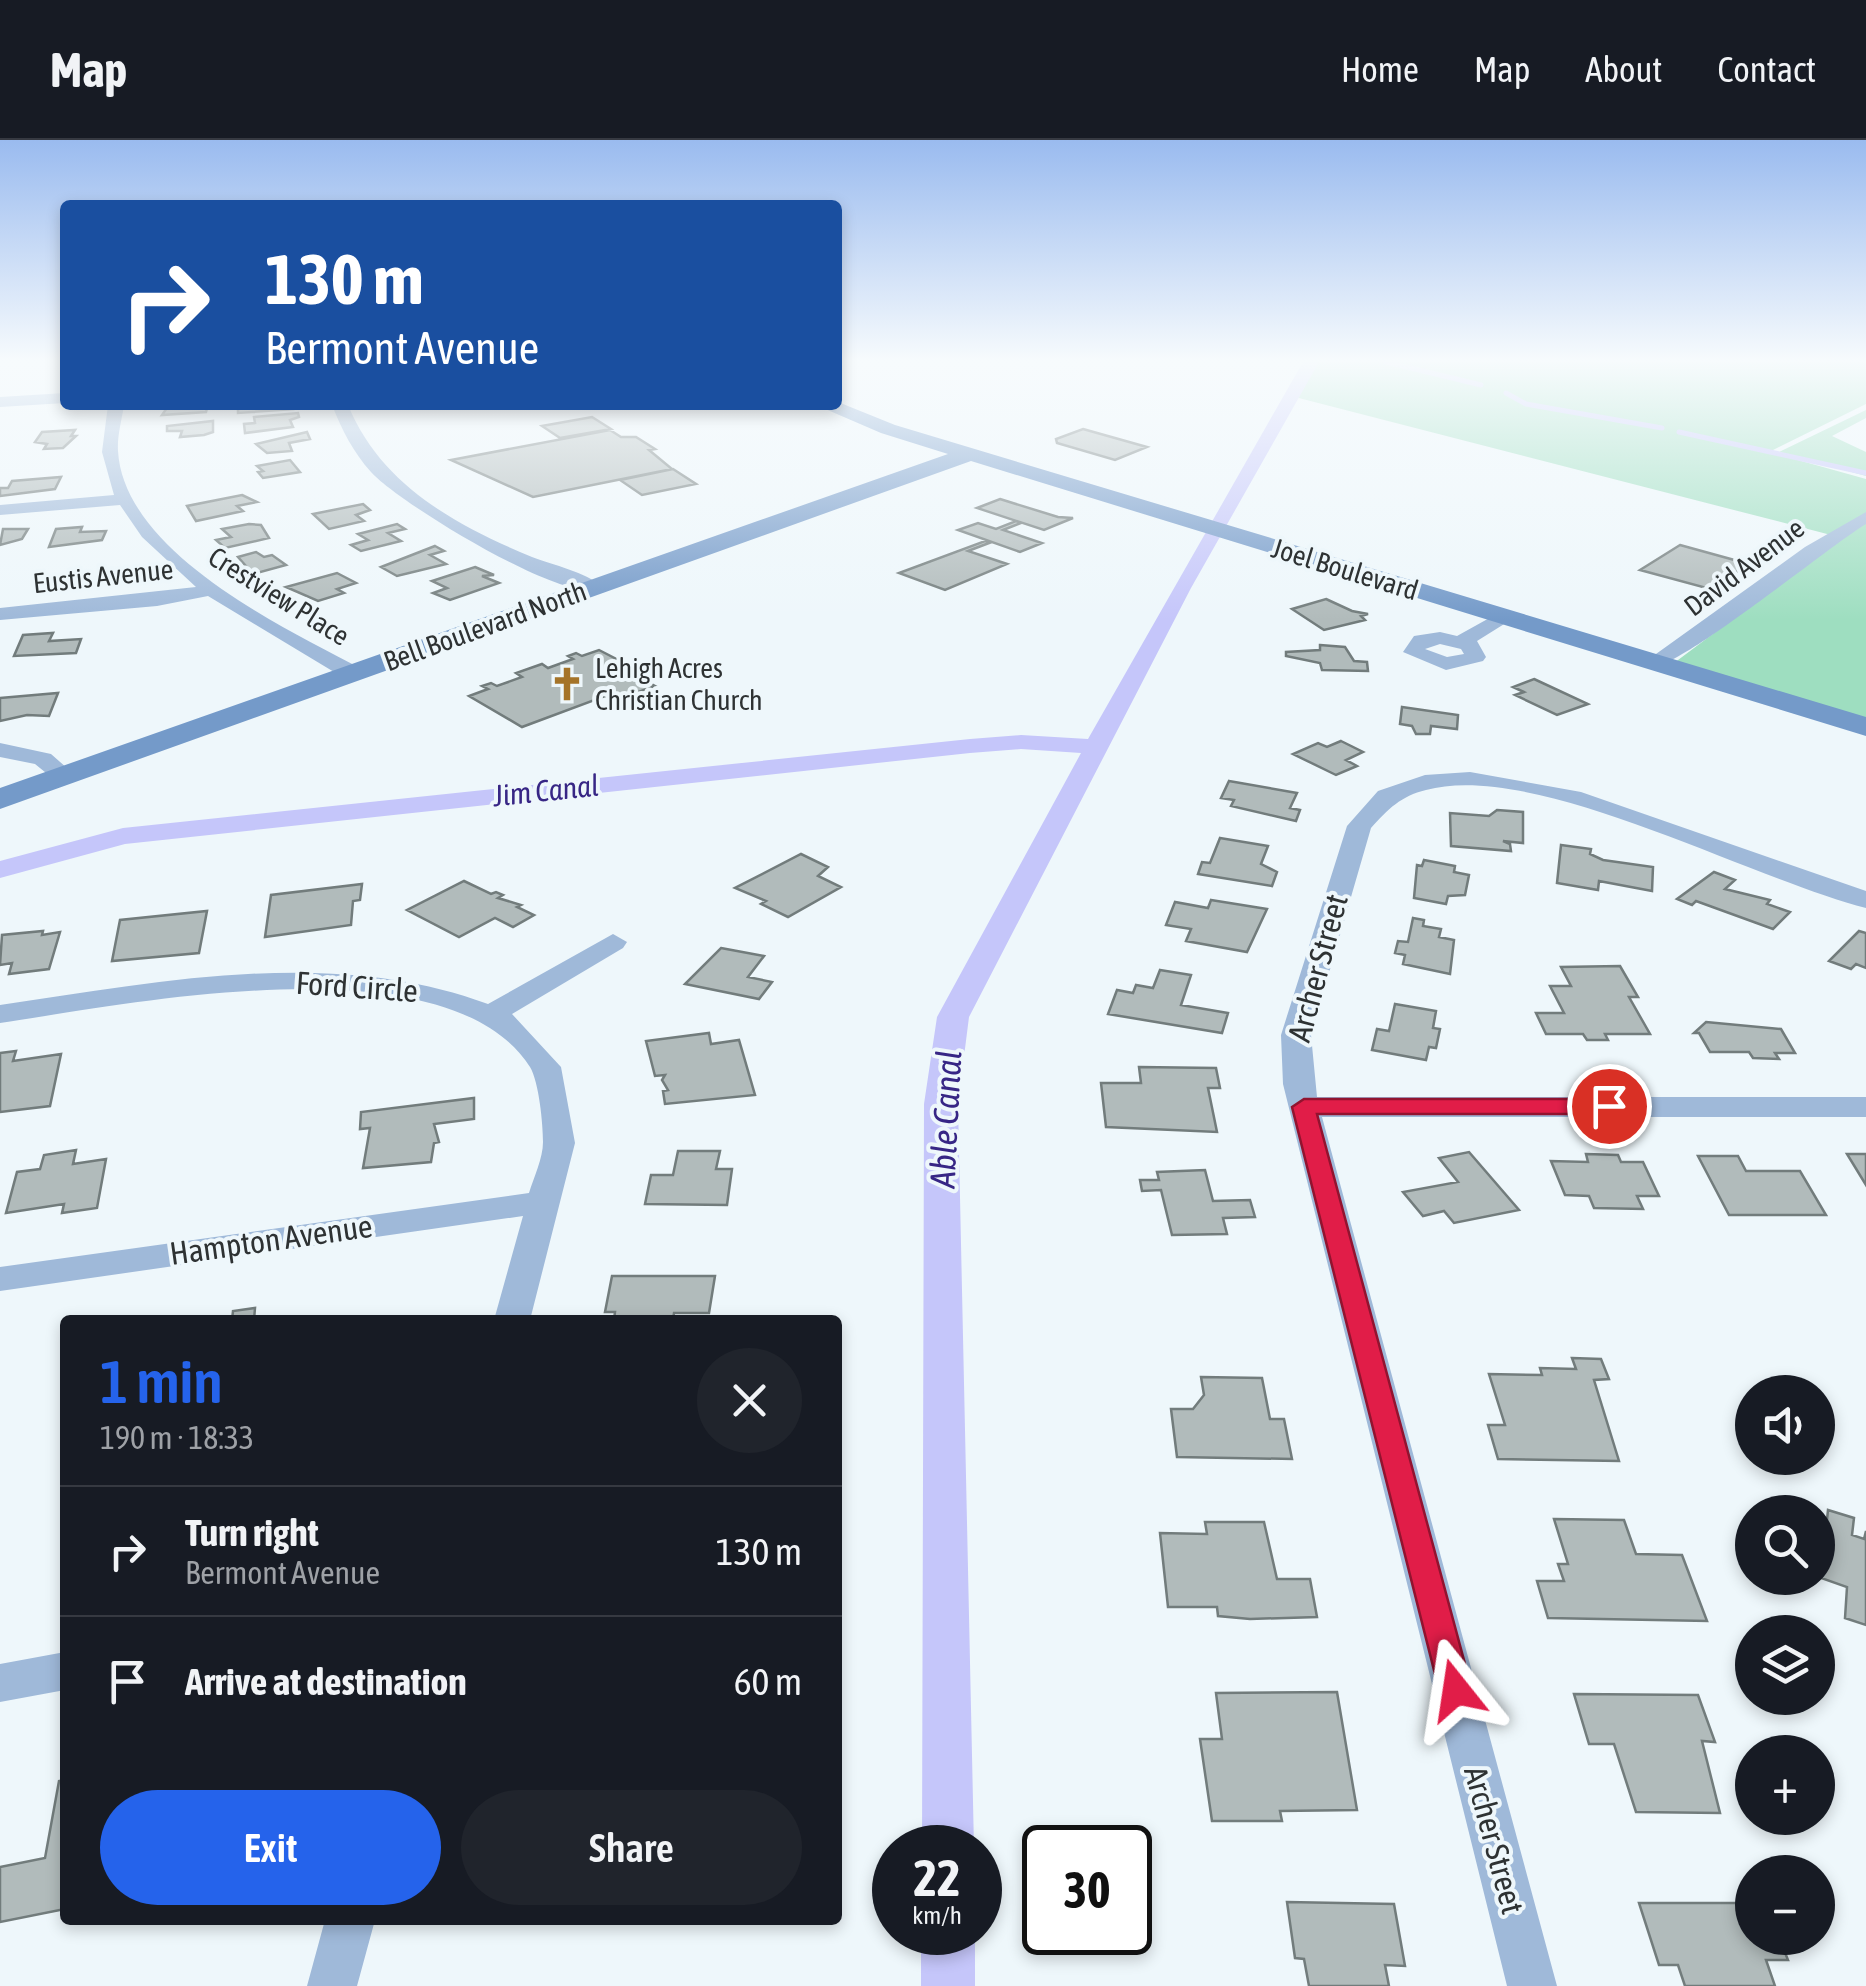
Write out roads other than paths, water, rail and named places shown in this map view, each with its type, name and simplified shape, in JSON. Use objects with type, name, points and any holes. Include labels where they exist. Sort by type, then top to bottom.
[{"type":"main road","name":"Joel Boulevard","points":[[953,448],[1866,727]]},
{"type":"main road","name":"Bell Boulevard North","points":[[0,798],[970,454]]},
{"type":"street","name":"Crestview Place","points":[[113,448],[112,460],[125,500],[168,556],[210,590],[352,673]]},
{"type":"street","points":[[359,448],[400,490],[495,546],[592,587]]},
{"type":"street","points":[[0,510],[125,500]]},
{"type":"street","name":"David Avenue","points":[[1656,664],[1684,648],[1831,536],[1866,517]]},
{"type":"street","name":"Eustis Avenue","points":[[0,614],[158,600],[210,590]]},
{"type":"street","points":[[1462,642],[1502,616]]},
{"type":"street","points":[[0,750],[44,759],[64,776]]},
{"type":"street","name":"Archer Street","points":[[1532,1986],[1294,1059],[1296,1035],[1359,826],[1368,810],[1383,798],[1407,788],[1484,780],[1550,789],[1866,900]]},
{"type":"street","points":[[491,1014],[613,942]]},
{"type":"street","name":"Ford Circle","points":[[0,1014],[255,983],[345,980],[430,992],[491,1014],[519,1030],[538,1050],[558,1094],[559,1143],[513,1315]]},
{"type":"street","points":[[1304,1107],[1866,1107]]},
{"type":"street","name":"Hampton Avenue","points":[[0,1279],[542,1202]]},
{"type":"street","points":[[0,1683],[60,1672]]},
{"type":"street","points":[[332,1986],[349,1925]]},
{"type":"waterway","name":"Able Canal","points":[[948,1825],[941,1104],[953,1017],[1181,588],[1261,448]]},
{"type":"waterway","points":[[1753,448],[1866,473]]},
{"type":"waterway","name":"Jim Canal","points":[[0,870],[123,836],[970,746],[1021,742],[1096,747]]},
{"type":"waterway","name":"Able Canal","points":[[948,1955],[948,1986]]},
{"type":"place","name":"Lehigh Acres Christian Church","points":[[567,684]]}]
